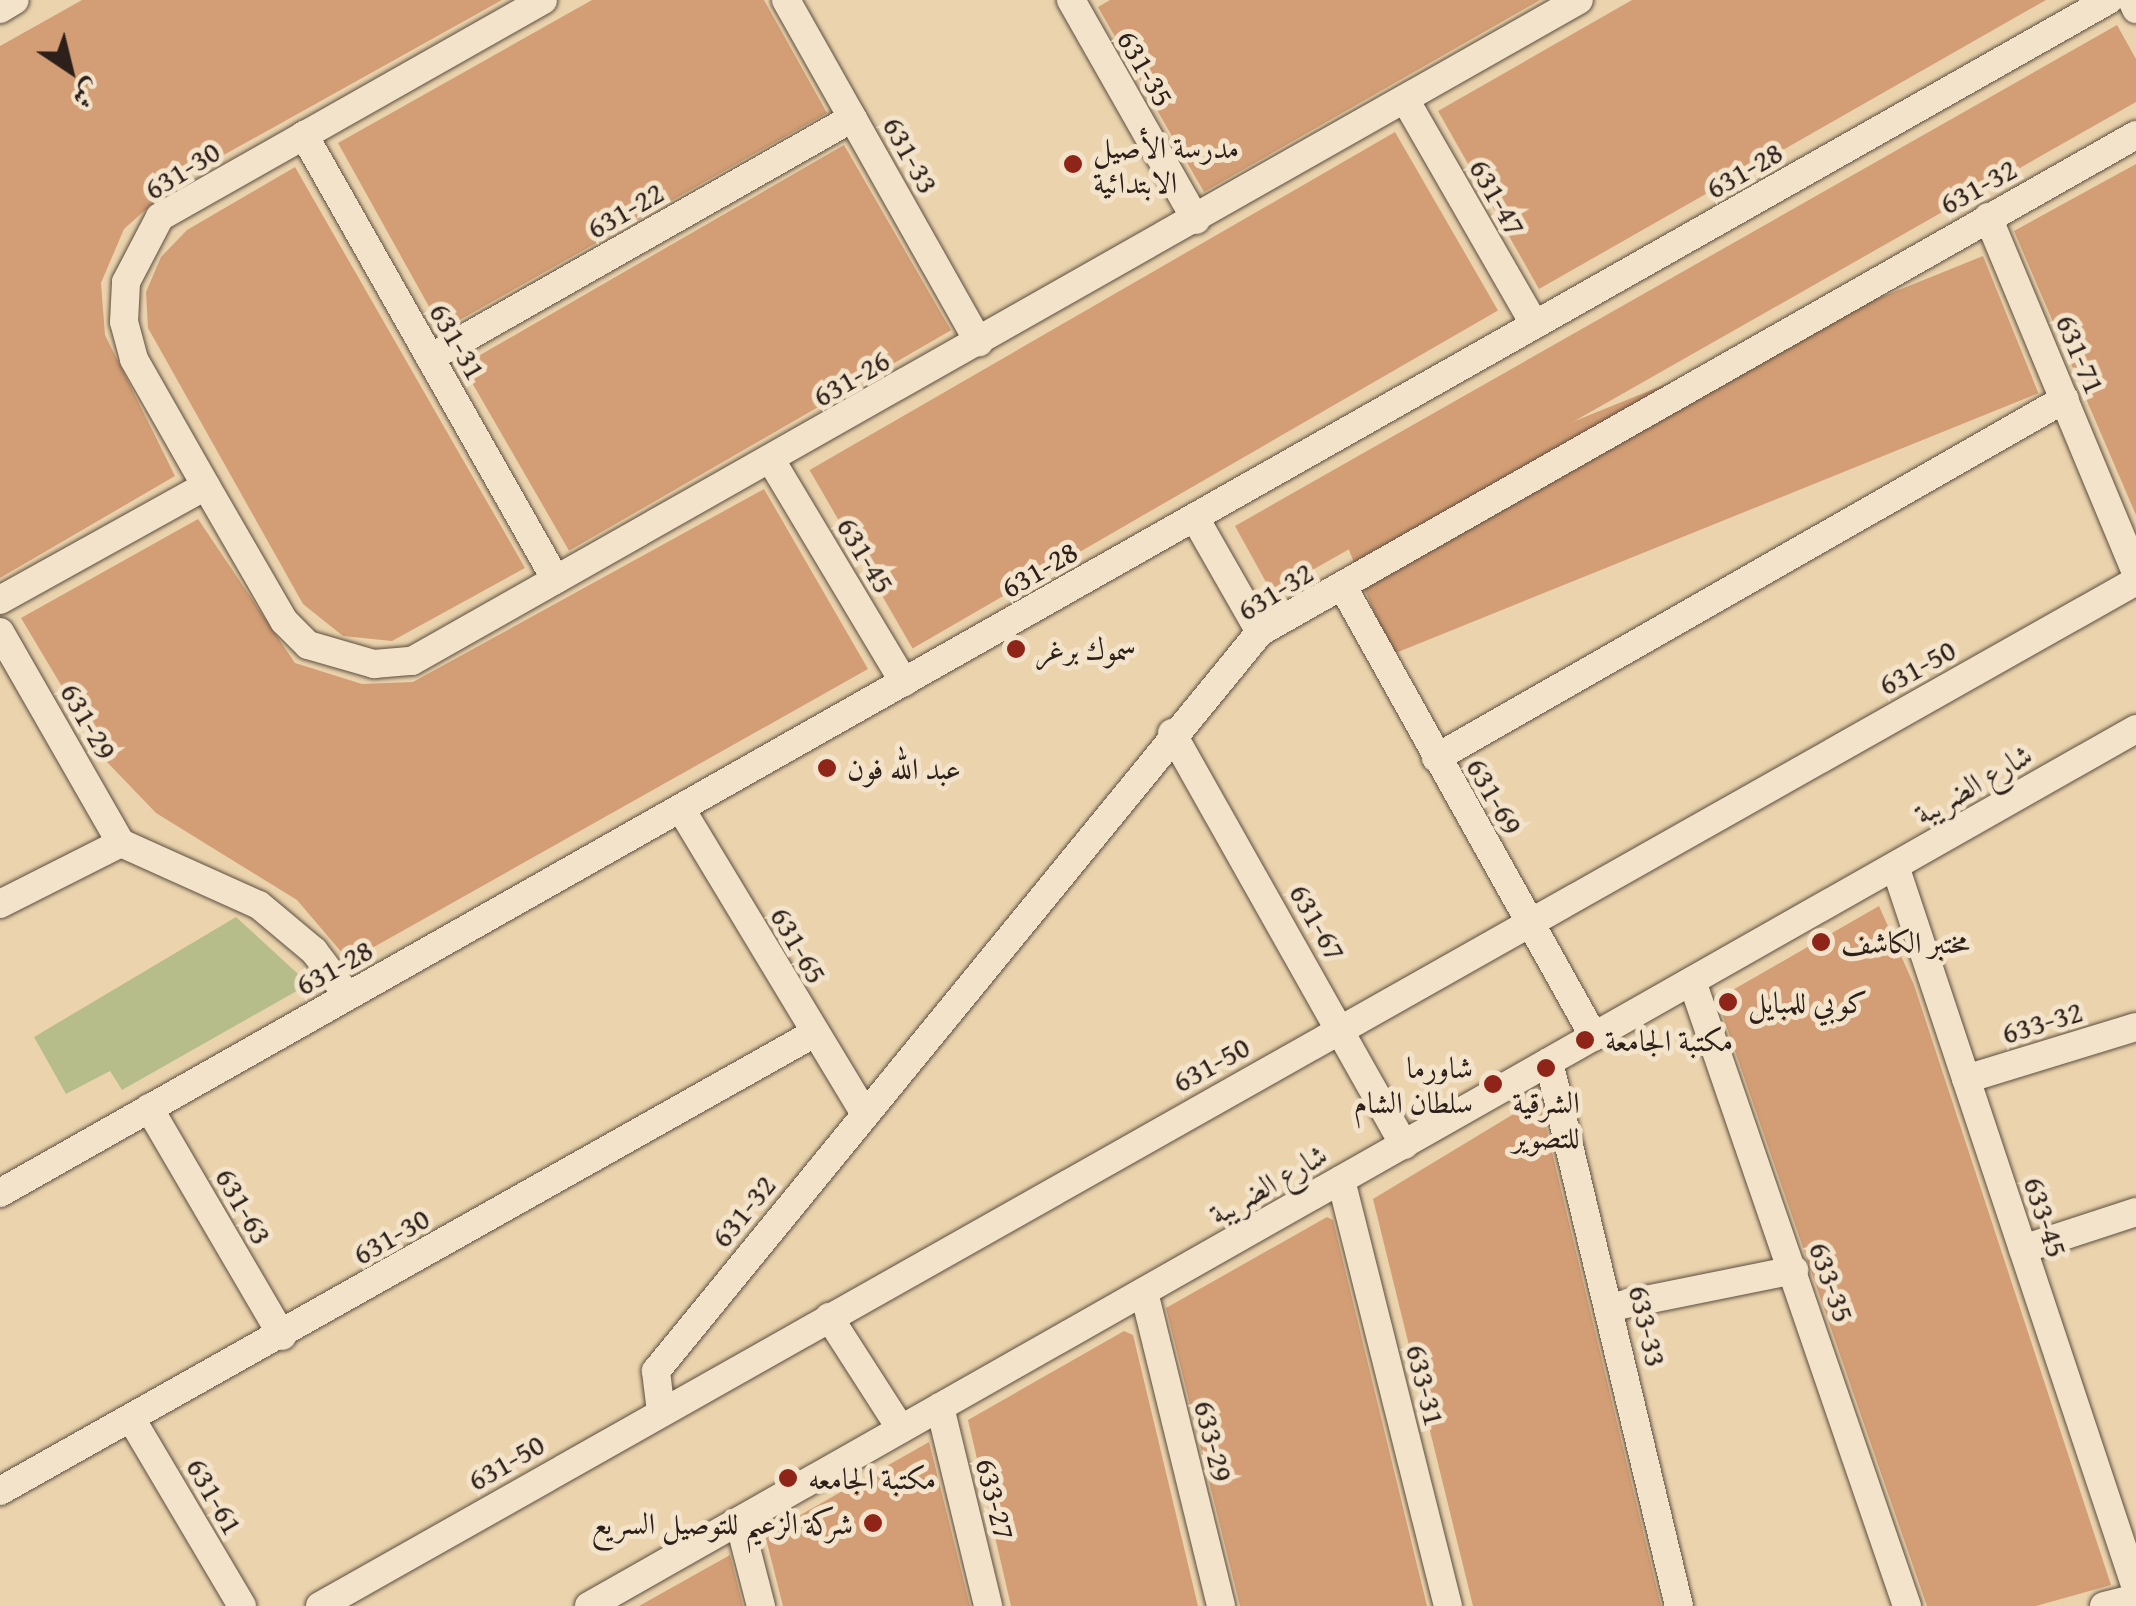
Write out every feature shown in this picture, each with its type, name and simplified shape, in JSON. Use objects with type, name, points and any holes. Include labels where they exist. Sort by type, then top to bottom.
[{"type":"street","points":[[0,8],[15,0]]},
{"type":"street","name":"631-33","points":[[786,0],[980,342]]},
{"type":"street","name":"631-35","points":[[1070,0],[1196,220]]},
{"type":"street","name":"631-26","points":[[206,486],[284,622],[338,657],[412,662],[1578,0]]},
{"type":"street","name":"631-28","points":[[0,1193],[2109,0]]},
{"type":"street","points":[[2132,0],[2136,10]]},
{"type":"street","name":"631-30","points":[[206,486],[134,359],[126,282],[160,217],[525,4]]},
{"type":"street","name":"631-47","points":[[1406,101],[1535,325]]},
{"type":"street","name":"631-22","points":[[430,358],[853,118]]},
{"type":"street","name":"631-31","points":[[304,134],[556,580]]},
{"type":"street","name":"631-32","points":[[661,1412],[656,1370],[1172,733],[1260,632],[2136,136]]},
{"type":"street","name":"631-71","points":[[1988,218],[2136,572]]},
{"type":"street","points":[[1436,758],[2065,399]]},
{"type":"street","name":"631-45","points":[[771,460],[904,682]]},
{"type":"street","points":[[0,600],[206,486]]},
{"type":"street","points":[[1195,518],[1260,632]]},
{"type":"street","name":"631-50","points":[[320,1606],[2136,581]]},
{"type":"street","name":"631-69","points":[[1342,587],[1594,1036]]},
{"type":"street","name":"631-29","points":[[0,632],[121,844]]},
{"type":"street","name":"شارع الضريبة","points":[[589,1606],[2136,729]]},
{"type":"street","name":"631-67","points":[[1172,733],[1342,1028],[1404,1145]]},
{"type":"street","name":"631-65","points":[[682,809],[813,1034],[864,1112]]},
{"type":"street","points":[[0,904],[121,844],[259,905],[314,950],[348,996]]},
{"type":"street","name":"633-45","points":[[1895,866],[2136,1588]]},
{"type":"street","name":"633-35","points":[[1692,981],[1907,1606]]},
{"type":"street","name":"633-32","points":[[1966,1079],[2136,1027]]},
{"type":"street","name":"631-30","points":[[0,1491],[282,1336],[813,1034]]},
{"type":"street","name":"633-33","points":[[1548,1062],[1610,1306],[1679,1606]]},
{"type":"street","name":"631-63","points":[[149,1108],[282,1336]]},
{"type":"street","name":"633-31","points":[[1341,1180],[1448,1606]]},
{"type":"street","points":[[2023,1249],[2136,1212]]},
{"type":"street","points":[[1610,1306],[1794,1270]]},
{"type":"street","name":"633-29","points":[[1144,1292],[1221,1606]]},
{"type":"street","points":[[829,1316],[901,1430]]},
{"type":"street","name":"633-27","points":[[940,1407],[988,1606]]},
{"type":"street","name":"631-61","points":[[132,1420],[242,1606]]},
{"type":"street","points":[[739,1521],[761,1606]]},
{"type":"street","points":[[2104,1606],[2136,1598]]},
{"type":"green space","points":[[236,917],[309,984],[122,1090],[110,1071],[66,1094],[34,1037]]},
{"type":"building","points":[[82,0],[502,0],[179,180],[124,229],[101,283],[105,335],[175,476],[0,578],[0,46]]},
{"type":"building","points":[[592,0],[764,0],[827,113],[442,330],[338,143]]},
{"type":"building","points":[[1110,0],[1540,0],[1204,192],[1098,7]]},
{"type":"building","points":[[1632,0],[2046,0],[1539,289],[1438,111]]},
{"type":"building","points":[[2117,25],[2136,59],[2136,102],[1272,593],[1235,526]]},
{"type":"building","points":[[1395,132],[1498,310],[913,648],[810,470]]},
{"type":"building","points":[[844,145],[951,330],[569,551],[462,366]]},
{"type":"building","points":[[2136,164],[2136,515],[2014,231]]},
{"type":"building","points":[[295,167],[525,568],[392,641],[343,636],[303,604],[148,328],[146,292],[161,257],[187,230]]},
{"type":"building","points":[[1983,256],[2038,393],[1391,655],[1336,517]]},
{"type":"building","points":[[764,489],[868,669],[349,961],[297,900],[156,813],[107,762],[21,618],[198,519],[295,663],[362,684],[413,682]]},
{"type":"building","points":[[1879,906],[1914,985],[2111,1585],[2036,1606],[1927,1606],[1717,999]]},
{"type":"building","points":[[1532,1103],[1541,1106],[1661,1606],[1473,1606],[1373,1199]]},
{"type":"building","points":[[1327,1217],[1333,1220],[1427,1606],[1240,1606],[1166,1308]]},
{"type":"building","points":[[1124,1331],[1133,1335],[1198,1606],[1011,1606],[968,1420]]},
{"type":"building","points":[[929,1442],[970,1606],[783,1606],[765,1535]]},
{"type":"building","points":[[730,1555],[743,1606],[639,1606]]},
{"type":"place","name":"مدرسة الأصيل الابتدائية","points":[[1073,164]]},
{"type":"place","name":"سموك برغر","points":[[1016,649]]},
{"type":"place","name":"عبد الله فون","points":[[827,768]]},
{"type":"place","name":"مختبر الكاشف","points":[[1821,942]]},
{"type":"place","name":"كوبي للمبايل","points":[[1728,1002]]},
{"type":"place","name":"مكتبة الجامعة","points":[[1585,1040]]},
{"type":"place","name":"الشرقية للتصوير","points":[[1546,1068]]},
{"type":"place","name":"شاورما سلطان الشام","points":[[1493,1084]]},
{"type":"place","name":"مكتبة الجامعه","points":[[788,1478]]},
{"type":"place","name":"شركة الزعيم للتوصيل السريع","points":[[873,1523]]}]
